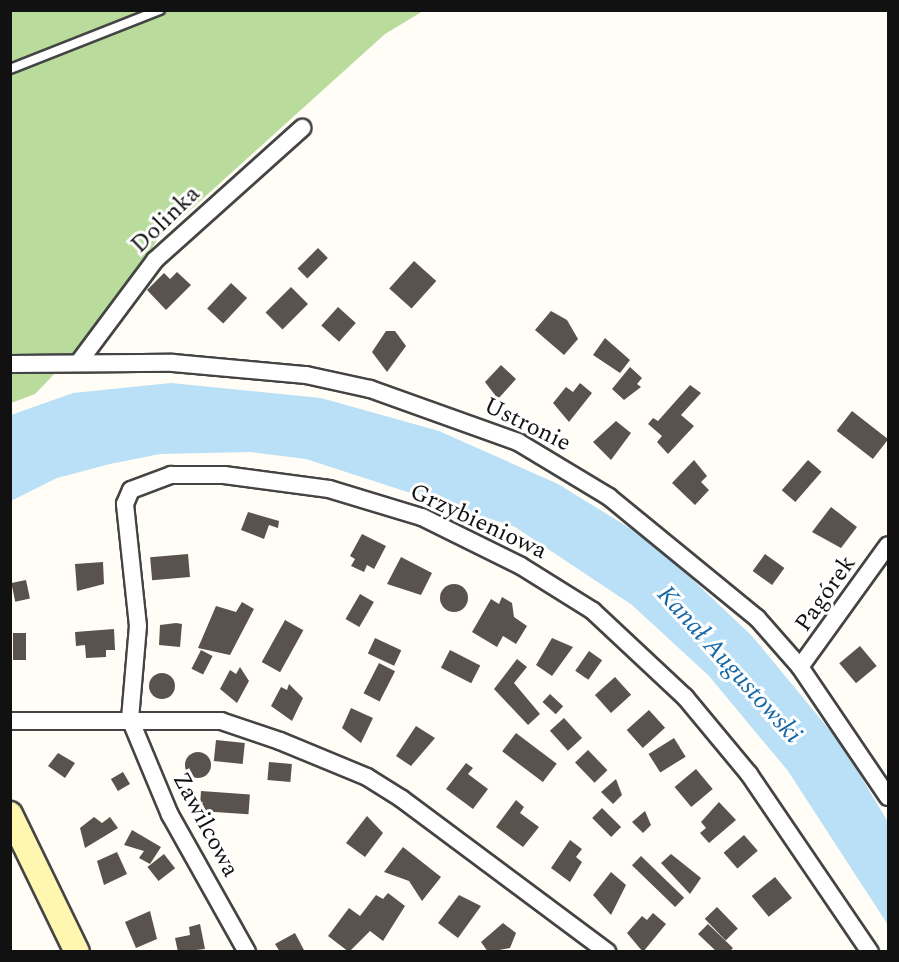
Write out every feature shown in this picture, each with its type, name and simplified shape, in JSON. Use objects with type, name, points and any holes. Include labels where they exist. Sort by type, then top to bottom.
[{"type":"main road","points":[[10,814],[77,951]]},
{"type":"street","name":"Dolinka","points":[[79,362],[155,260],[302,128]]},
{"type":"street","name":"Ustronie","points":[[10,364],[173,363],[306,375],[370,389],[518,442],[609,496],[675,546],[757,618],[800,667],[888,797]]},
{"type":"street","name":"Grzybieniowa","points":[[130,718],[138,626],[123,527],[131,490],[171,475],[224,475],[329,489],[422,517],[521,566],[593,611],[685,697],[749,774],[870,951]]},
{"type":"street","name":"Pagórek","points":[[800,667],[888,545]]},
{"type":"street","points":[[10,721],[130,718],[221,722],[368,777],[607,951]]},
{"type":"street","name":"Zawilcowa","points":[[130,718],[170,814],[247,951]]},
{"type":"lane","points":[[10,69],[160,10]]},
{"type":"green space","points":[[10,11],[423,11],[385,34],[157,240],[114,312],[35,394],[11,403]]},
{"type":"water","name":"Kanał Augustowski","points":[[171,383],[321,398],[439,431],[558,484],[654,543],[752,636],[842,745],[888,822],[888,925],[788,771],[709,676],[632,605],[515,527],[306,459],[251,452],[160,454],[110,464],[57,478],[11,501],[11,415],[73,393]]},
{"type":"building","points":[[318,248],[328,258],[307,278],[297,269]]},
{"type":"building","points":[[414,261],[436,281],[412,309],[389,288]]},
{"type":"building","points":[[177,272],[191,285],[166,310],[147,290],[164,273],[170,279]]},
{"type":"building","points":[[231,283],[247,298],[223,324],[207,309]]},
{"type":"building","points":[[291,287],[308,304],[283,329],[266,312]]},
{"type":"building","points":[[338,307],[356,323],[339,342],[321,326]]},
{"type":"building","points":[[551,311],[567,320],[578,339],[564,355],[535,330]]},
{"type":"building","points":[[386,331],[395,331],[406,346],[387,372],[372,352]]},
{"type":"building","points":[[605,338],[630,360],[620,373],[593,355]]},
{"type":"building","points":[[501,365],[516,379],[498,399],[485,382]]},
{"type":"building","points":[[630,367],[642,378],[637,384],[641,387],[624,400],[612,389]]},
{"type":"building","points":[[580,383],[592,393],[569,422],[553,403],[566,387],[573,392]]},
{"type":"building","points":[[690,385],[701,393],[681,415],[694,426],[668,454],[657,442],[662,436],[648,424],[653,418],[658,421]]},
{"type":"building","points":[[852,411],[888,439],[873,459],[837,431]]},
{"type":"building","points":[[616,421],[631,433],[611,460],[593,442]]},
{"type":"building","points":[[694,460],[707,476],[701,482],[709,490],[695,505],[672,483]]},
{"type":"building","points":[[808,460],[822,472],[795,502],[782,490]]},
{"type":"building","points":[[831,507],[857,527],[841,548],[812,532]]},
{"type":"building","points":[[248,512],[279,521],[278,528],[269,525],[264,539],[241,530]]},
{"type":"building","points":[[362,534],[386,546],[374,569],[367,565],[364,572],[351,566],[355,559],[350,556]]},
{"type":"building","points":[[188,554],[190,577],[152,580],[150,557]]},
{"type":"building","points":[[765,554],[784,568],[772,585],[753,571]]},
{"type":"building","points":[[401,557],[432,573],[421,595],[387,584]]},
{"type":"building","points":[[103,562],[104,584],[77,591],[75,564]]},
{"type":"building","points":[[26,580],[30,599],[15,602],[11,583]]},
{"type":"building","points":[[454,584],[464,588],[468,598],[464,608],[454,612],[444,608],[440,598],[444,588]]},
{"type":"building","points":[[360,594],[374,602],[359,627],[346,619]]},
{"type":"building","points":[[502,597],[512,603],[514,617],[527,626],[516,644],[503,636],[497,647],[472,632],[491,599],[499,604]]},
{"type":"building","points":[[242,602],[254,609],[230,655],[198,648],[216,606],[236,612]]},
{"type":"building","points":[[285,620],[303,630],[280,672],[262,662]]},
{"type":"building","points":[[182,624],[180,647],[159,645],[160,625]]},
{"type":"building","points":[[114,629],[115,650],[106,650],[106,657],[86,658],[85,645],[76,646],[75,632]]},
{"type":"building","points":[[13,633],[26,633],[26,660],[13,660]]},
{"type":"building","points":[[375,638],[401,650],[394,666],[368,653]]},
{"type":"building","points":[[552,638],[573,647],[552,676],[536,665]]},
{"type":"building","points":[[860,646],[877,666],[856,683],[839,663]]},
{"type":"building","points":[[201,650],[213,656],[203,675],[191,669]]},
{"type":"building","points":[[450,650],[480,665],[471,683],[441,668]]},
{"type":"building","points":[[589,651],[602,660],[588,680],[575,671]]},
{"type":"building","points":[[517,659],[527,667],[514,683],[540,714],[528,725],[494,689]]},
{"type":"building","points":[[379,663],[395,671],[380,701],[364,693]]},
{"type":"building","points":[[240,667],[249,681],[237,703],[220,689],[230,670],[236,674]]},
{"type":"building","points":[[162,673],[171,677],[175,686],[171,695],[162,699],[153,695],[149,686],[153,677]]},
{"type":"building","points":[[615,677],[631,695],[611,713],[595,695]]},
{"type":"building","points":[[289,684],[303,698],[292,721],[271,706],[281,687],[287,690]]},
{"type":"building","points":[[550,694],[563,706],[556,714],[542,702]]},
{"type":"building","points":[[351,708],[373,718],[361,743],[342,728]]},
{"type":"building","points":[[649,710],[665,728],[643,748],[627,730]]},
{"type":"building","points":[[564,718],[582,738],[568,751],[550,731]]},
{"type":"building","points":[[416,726],[435,738],[411,766],[396,756]]},
{"type":"building","points":[[516,733],[557,764],[543,782],[502,751]]},
{"type":"building","points":[[674,738],[686,757],[660,773],[649,754]]},
{"type":"building","points":[[216,740],[245,743],[243,764],[214,761]]},
{"type":"building","points":[[588,750],[607,770],[595,783],[575,763]]},
{"type":"building","points":[[198,752],[208,755],[211,765],[208,775],[198,778],[188,775],[185,765],[188,755]]},
{"type":"building","points":[[58,753],[75,763],[65,778],[48,766]]},
{"type":"building","points":[[269,762],[292,764],[290,782],[267,780]]},
{"type":"building","points":[[466,763],[473,768],[468,774],[488,789],[473,809],[446,789]]},
{"type":"building","points":[[696,769],[713,789],[691,807],[675,787]]},
{"type":"building","points":[[123,772],[130,784],[118,791],[111,779]]},
{"type":"building","points":[[616,779],[622,795],[613,804],[601,792]]},
{"type":"building","points":[[201,791],[250,794],[248,814],[200,811]]},
{"type":"building","points":[[516,800],[524,807],[520,813],[539,827],[523,847],[496,827]]},
{"type":"building","points":[[719,802],[736,820],[709,843],[700,833],[706,828],[701,822]]},
{"type":"building","points":[[602,808],[621,827],[611,837],[592,818]]},
{"type":"building","points":[[645,811],[651,825],[643,833],[632,822]]},
{"type":"building","points":[[367,816],[383,833],[365,857],[346,843]]},
{"type":"building","points":[[94,817],[102,823],[110,817],[118,828],[85,848],[80,828]]},
{"type":"building","points":[[132,830],[161,847],[150,864],[139,858],[144,851],[124,845]]},
{"type":"building","points":[[744,835],[758,851],[737,869],[724,853]]},
{"type":"building","points":[[570,840],[582,849],[576,857],[582,862],[570,882],[551,868]]},
{"type":"building","points":[[403,847],[441,877],[422,901],[409,881],[384,872]]},
{"type":"building","points":[[117,852],[127,874],[104,885],[97,861]]},
{"type":"building","points":[[164,854],[175,868],[159,881],[147,867]]},
{"type":"building","points":[[671,854],[701,878],[690,894],[661,863]]},
{"type":"building","points":[[641,856],[684,898],[675,907],[632,865]]},
{"type":"building","points":[[611,872],[626,885],[611,915],[593,895]]},
{"type":"building","points":[[775,877],[792,898],[769,917],[752,896]]},
{"type":"building","points":[[388,893],[405,906],[383,941],[370,931],[349,952],[328,936],[349,908],[360,916],[376,895],[383,899]]},
{"type":"building","points":[[459,895],[481,906],[458,938],[438,923]]},
{"type":"building","points":[[717,907],[738,929],[726,940],[705,919]]},
{"type":"building","points":[[150,911],[157,939],[136,948],[125,922]]},
{"type":"building","points":[[653,913],[666,924],[643,952],[627,933],[642,916],[647,920]]},
{"type":"building","points":[[503,923],[516,933],[510,948],[488,952],[481,942]]},
{"type":"building","points":[[200,924],[205,949],[178,952],[175,938],[190,935],[189,927]]},
{"type":"building","points":[[708,924],[733,948],[729,952],[717,952],[698,934]]},
{"type":"building","points":[[295,933],[305,952],[280,952],[275,944]]}]
